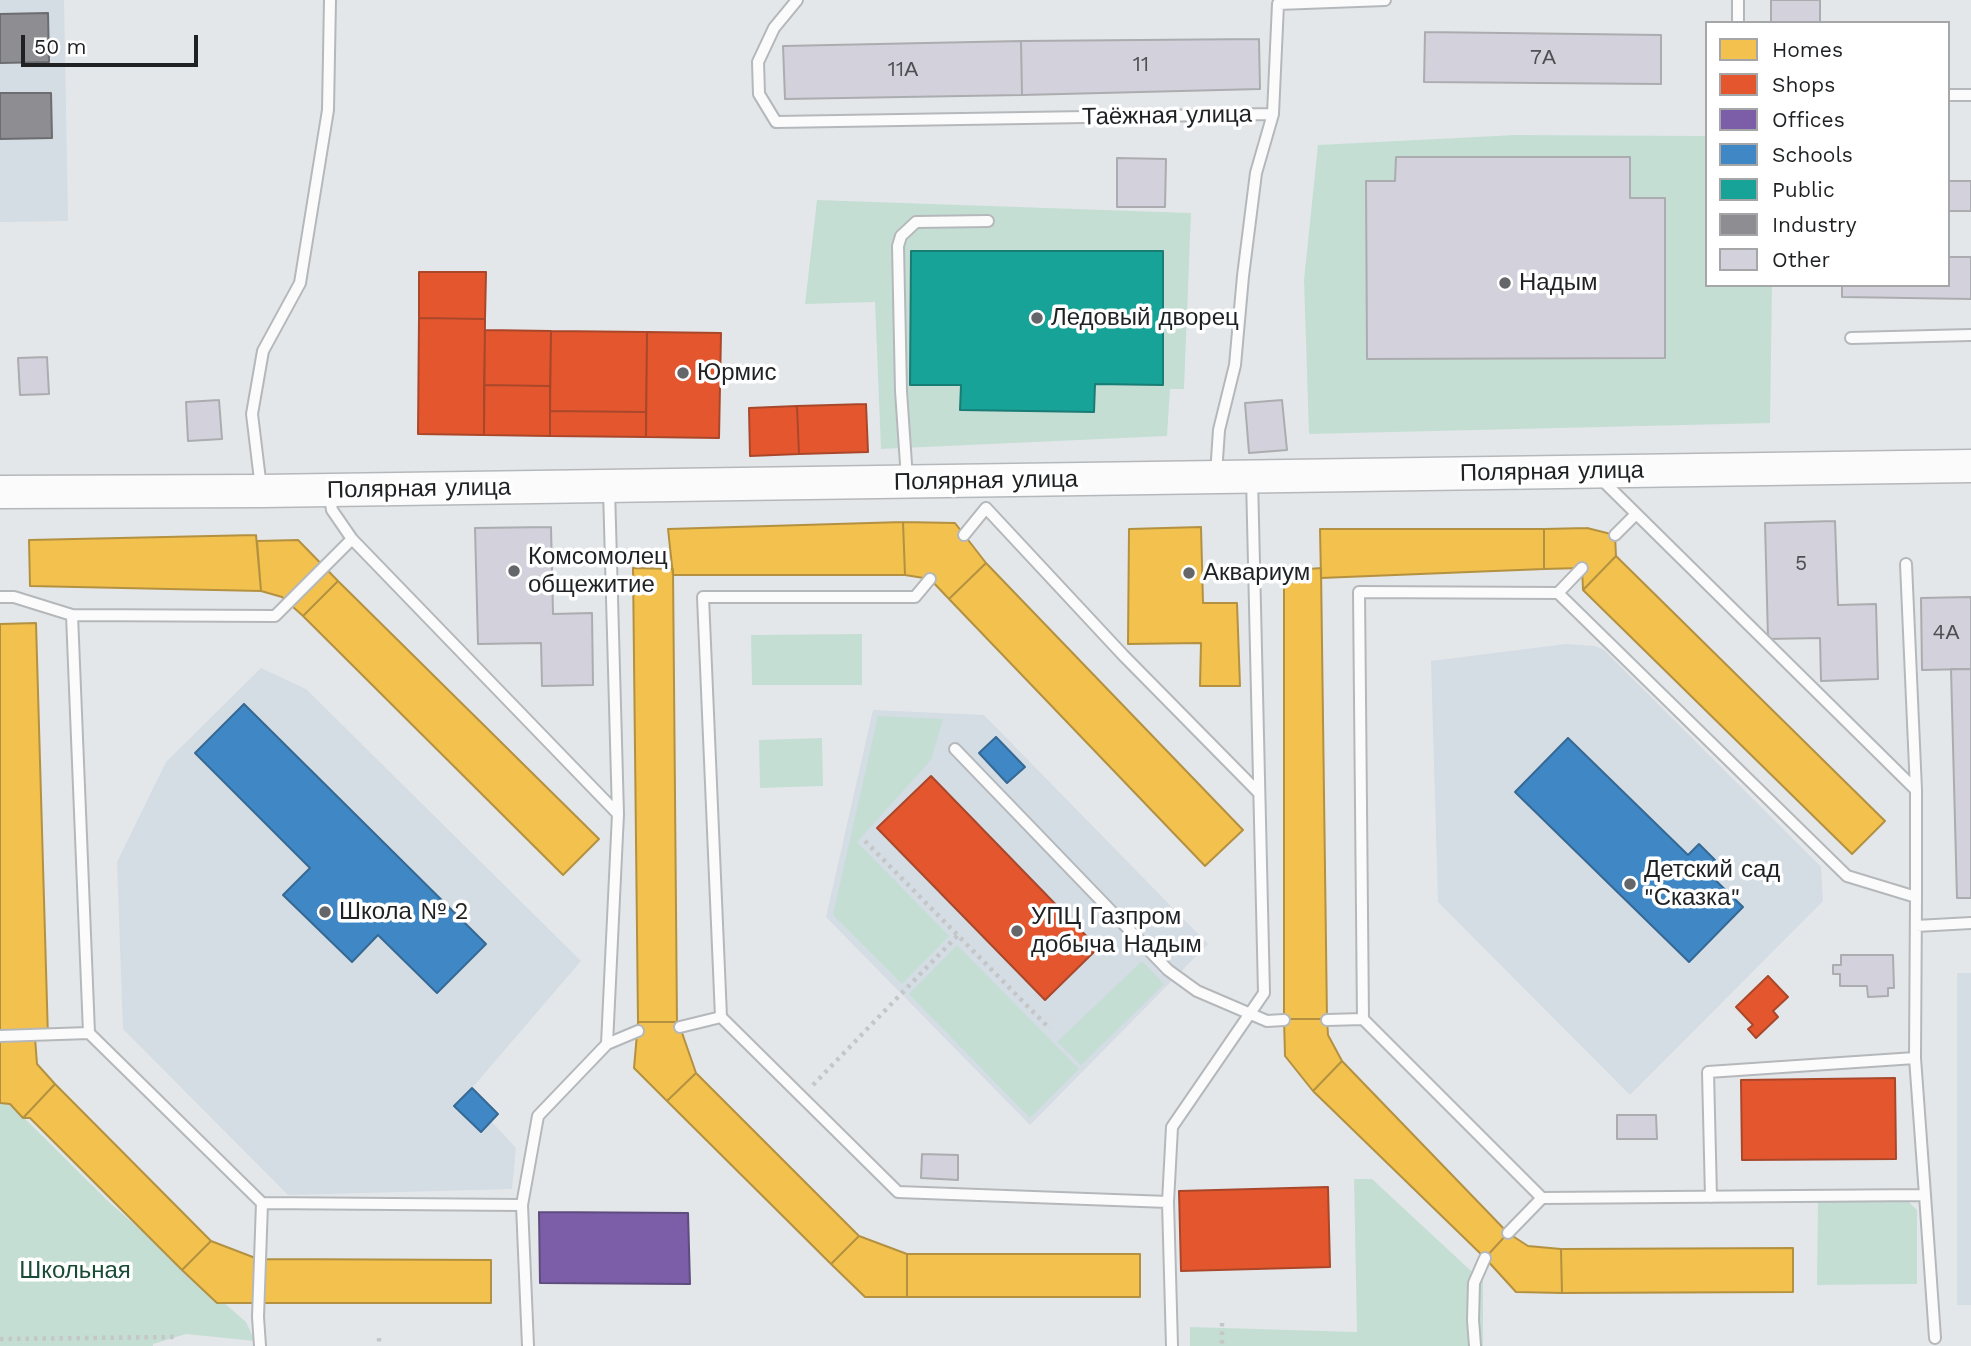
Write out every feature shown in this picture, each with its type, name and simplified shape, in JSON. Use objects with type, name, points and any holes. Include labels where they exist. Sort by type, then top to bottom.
[{"type":"street","name":"Полярная улица","points":[[0,492],[907,482],[985,495],[1216,477],[1971,466]]},
{"type":"lane","points":[[262,491],[252,414],[263,351],[300,283],[328,110],[330,0]]},
{"type":"lane","name":"Таёжная улица","points":[[797,0],[774,28],[758,62],[759,94],[776,122],[1273,114],[1256,173],[1235,365],[1219,430],[1216,477]]},
{"type":"lane","points":[[1273,114],[1278,2],[1385,0]]},
{"type":"lane","points":[[1738,0],[1738,21]]},
{"type":"lane","points":[[1950,95],[1971,95]]},
{"type":"lane","points":[[907,482],[901,391],[898,246],[901,236],[916,222],[988,221]]},
{"type":"lane","points":[[1852,338],[1971,335]]},
{"type":"lane","points":[[1594,472],[1916,790]]},
{"type":"lane","points":[[1171,1346],[1168,1202],[1172,1127],[1264,993],[1252,477]]},
{"type":"lane","points":[[607,1044],[618,814],[609,486]]},
{"type":"lane","points":[[328,490],[332,510],[352,539],[618,814]]},
{"type":"lane","points":[[964,534],[985,495],[1123,654],[1259,793]]},
{"type":"lane","points":[[1615,536],[1636,514]]},
{"type":"lane","points":[[0,597],[15,597],[72,615],[275,616],[352,539]]},
{"type":"lane","points":[[1906,564],[1916,790],[1916,1058],[1935,1338]]},
{"type":"lane","points":[[1558,593],[1582,568]]},
{"type":"lane","points":[[930,579],[915,597],[703,597],[721,1017],[898,1192],[1168,1202]]},
{"type":"lane","points":[[1916,897],[1847,876],[1558,593],[1359,592],[1363,1019],[1542,1198],[1925,1195]]},
{"type":"lane","points":[[72,615],[89,1033],[262,1203],[522,1205]]},
{"type":"lane","points":[[955,749],[1168,970],[1197,991],[1250,1014],[1267,1021],[1284,1020]]},
{"type":"lane","points":[[1916,926],[1971,923]]},
{"type":"lane","points":[[680,1027],[721,1017]]},
{"type":"lane","points":[[1327,1020],[1363,1019]]},
{"type":"lane","points":[[528,1346],[522,1205],[538,1116],[607,1044],[638,1031]]},
{"type":"lane","points":[[0,1036],[89,1033]]},
{"type":"lane","points":[[1711,1197],[1708,1072],[1916,1058]]},
{"type":"lane","points":[[1508,1233],[1542,1198]]},
{"type":"lane","points":[[260,1346],[258,1317],[262,1203]]},
{"type":"lane","points":[[1475,1346],[1474,1283],[1485,1258]]},
{"type":"path","points":[[865,841],[1050,1029]]},
{"type":"path","points":[[802,1097],[958,935]]},
{"type":"path","points":[[1222,1323],[1222,1346]]},
{"type":"path","points":[[0,1339],[177,1337]]},
{"type":"path","points":[[379,1338],[379,1346]]},
{"type":"shaded area","points":[[0,0],[64,0],[68,221],[0,222]]},
{"type":"shaded area","name":"Детский сад \"Сказка\"","points":[[1566,644],[1595,646],[1604,650],[1821,867],[1823,901],[1630,1095],[1438,902],[1431,661]]},
{"type":"shaded area","name":"Школа № 2","points":[[261,668],[306,689],[581,961],[472,1088],[498,1114],[491,1121],[516,1148],[512,1189],[288,1195],[123,1029],[117,862],[166,762]]},
{"type":"shaded area","name":"УПЦ Газпром добыча Надым","points":[[873,710],[984,715],[1208,944],[1030,1125],[826,917]]},
{"type":"shaded area","points":[[1957,973],[1971,973],[1971,1305],[1957,1305]]},
{"type":"green space","name":"Надым","points":[[1515,135],[1705,136],[1705,287],[1772,287],[1770,423],[1309,434],[1304,280],[1318,145]]},
{"type":"green space","points":[[817,200],[1191,213],[1184,389],[1170,389],[1167,436],[881,449],[875,302],[805,304]]},
{"type":"green space","points":[[862,634],[862,685],[752,685],[751,635]]},
{"type":"green space","points":[[878,716],[943,719],[931,760],[857,842],[949,936],[902,984],[833,915]]},
{"type":"green space","points":[[822,738],[823,786],[760,788],[759,740]]},
{"type":"green space","points":[[957,945],[1079,1069],[1030,1118],[909,994]]},
{"type":"green space","points":[[1142,961],[1164,984],[1081,1065],[1057,1042]]},
{"type":"green space","name":"Школьная","points":[[0,1094],[110,1203],[246,1322],[255,1341],[186,1334],[153,1346],[0,1346]]},
{"type":"green space","points":[[1354,1179],[1372,1179],[1483,1282],[1483,1346],[1190,1346],[1190,1327],[1357,1332]]},
{"type":"green space","points":[[1905,1198],[1917,1210],[1917,1284],[1817,1285],[1818,1199]]},
{"type":"building: Homes","points":[[903,522],[955,523],[986,563],[949,599],[930,579],[905,575]]},
{"type":"building: Homes","points":[[903,522],[905,575],[673,575],[668,529]]},
{"type":"building: Homes","points":[[1201,527],[1203,603],[1237,603],[1240,686],[1200,686],[1201,643],[1128,644],[1129,529]]},
{"type":"building: Homes","points":[[1587,528],[1615,535],[1616,556],[1583,590],[1582,568],[1544,569],[1544,529]]},
{"type":"building: Homes","points":[[1320,529],[1544,529],[1544,569],[1321,578]]},
{"type":"building: Homes","points":[[256,535],[261,591],[30,586],[29,540]]},
{"type":"building: Homes","points":[[298,540],[338,581],[303,616],[282,597],[261,591],[257,541]]},
{"type":"building: Homes","points":[[1616,556],[1885,821],[1852,854],[1583,590]]},
{"type":"building: Homes","points":[[986,563],[1243,830],[1205,866],[949,599]]},
{"type":"building: Homes","points":[[633,568],[673,569],[677,1022],[638,1022]]},
{"type":"building: Homes","points":[[1321,568],[1327,1019],[1284,1019],[1284,571]]},
{"type":"building: Homes","points":[[338,581],[599,839],[563,875],[303,616]]},
{"type":"building: Homes","points":[[36,623],[48,1038],[0,1040],[0,624]]},
{"type":"building: Homes","points":[[1284,1019],[1327,1019],[1328,1035],[1342,1061],[1313,1091],[1285,1056]]},
{"type":"building: Homes","points":[[638,1022],[677,1022],[680,1027],[696,1073],[667,1101],[634,1068]]},
{"type":"building: Homes","points":[[35,1038],[37,1064],[55,1084],[23,1118],[10,1104],[0,1103],[0,1040]]},
{"type":"building: Homes","points":[[1342,1061],[1508,1233],[1485,1258],[1313,1091]]},
{"type":"building: Homes","points":[[696,1073],[859,1236],[831,1264],[667,1101]]},
{"type":"building: Homes","points":[[55,1084],[211,1241],[182,1270],[30,1118],[23,1118]]},
{"type":"building: Homes","points":[[1508,1233],[1528,1246],[1561,1249],[1562,1293],[1516,1292],[1485,1258]]},
{"type":"building: Homes","points":[[859,1236],[907,1254],[907,1297],[865,1297],[831,1264]]},
{"type":"building: Homes","points":[[211,1241],[258,1259],[258,1303],[217,1303],[182,1270]]},
{"type":"building: Homes","points":[[1793,1248],[1793,1292],[1562,1293],[1561,1249]]},
{"type":"building: Homes","points":[[907,1254],[1140,1254],[1140,1297],[907,1297]]},
{"type":"building: Homes","points":[[258,1259],[491,1260],[491,1303],[258,1303]]},
{"type":"building: Shops","points":[[419,272],[486,272],[485,319],[419,318]]},
{"type":"building: Shops","points":[[419,318],[485,319],[484,435],[418,434]]},
{"type":"building: Shops","points":[[485,330],[551,331],[550,386],[484,385]]},
{"type":"building: Shops","points":[[551,331],[647,332],[646,412],[550,411]]},
{"type":"building: Shops","name":"Юрмис","points":[[647,332],[721,333],[719,438],[646,437]]},
{"type":"building: Shops","points":[[484,385],[550,386],[550,436],[484,435]]},
{"type":"building: Shops","points":[[866,404],[868,452],[799,454],[797,406]]},
{"type":"building: Shops","points":[[797,406],[799,454],[750,456],[749,408]]},
{"type":"building: Shops","points":[[550,411],[646,412],[646,437],[550,436]]},
{"type":"building: Shops","points":[[931,776],[1098,948],[1045,1000],[877,828]]},
{"type":"building: Shops","points":[[1768,976],[1788,997],[1773,1011],[1778,1017],[1756,1038],[1748,1029],[1753,1025],[1736,1007]]},
{"type":"building: Shops","points":[[1895,1078],[1896,1159],[1742,1160],[1741,1080]]},
{"type":"building: Shops","points":[[1328,1187],[1330,1267],[1181,1271],[1179,1191]]},
{"type":"building: Offices","points":[[539,1212],[688,1213],[690,1284],[540,1283]]},
{"type":"building: Schools","points":[[244,704],[486,944],[437,993],[378,935],[352,962],[283,895],[310,868],[195,753]]},
{"type":"building: Schools","points":[[996,737],[1025,767],[1007,783],[979,753]]},
{"type":"building: Schools","points":[[1568,738],[1688,855],[1699,844],[1715,860],[1705,870],[1743,907],[1689,962],[1515,792]]},
{"type":"building: Schools","points":[[472,1088],[498,1114],[481,1132],[454,1106]]},
{"type":"building: Public","name":"Ледовый дворец","points":[[911,251],[1163,251],[1163,385],[1095,384],[1094,412],[960,410],[961,385],[910,385]]},
{"type":"building: Industry","points":[[48,13],[49,62],[0,63],[0,14]]},
{"type":"building: Industry","points":[[0,93],[51,93],[52,138],[0,139]]},
{"type":"building: Other","points":[[1771,0],[1820,0],[1820,21],[1771,21]]},
{"type":"building: Other","points":[[1425,32],[1661,35],[1661,84],[1424,82]]},
{"type":"building: Other","points":[[1259,39],[1260,89],[1022,95],[1021,41]]},
{"type":"building: Other","points":[[1021,41],[1022,95],[785,99],[783,46]]},
{"type":"building: Other","points":[[1396,157],[1630,157],[1630,198],[1665,198],[1665,358],[1367,359],[1366,181],[1395,181]]},
{"type":"building: Other","points":[[1117,158],[1166,159],[1165,207],[1117,207]]},
{"type":"building: Other","points":[[1950,181],[1971,181],[1971,211],[1950,211]]},
{"type":"building: Other","points":[[1950,257],[1971,257],[1971,299],[1842,297],[1842,287],[1950,287]]},
{"type":"building: Other","points":[[47,357],[49,394],[20,395],[18,358]]},
{"type":"building: Other","points":[[219,400],[222,439],[188,441],[186,402]]},
{"type":"building: Other","points":[[1282,400],[1287,450],[1249,453],[1245,403]]},
{"type":"building: Other","points":[[1835,521],[1838,605],[1876,604],[1878,679],[1821,681],[1820,638],[1768,639],[1765,523]]},
{"type":"building: Other","name":"Комсомолец общежитие","points":[[551,527],[553,614],[592,613],[593,685],[542,686],[541,643],[478,644],[475,528]]},
{"type":"building: Other","points":[[1971,597],[1971,669],[1922,670],[1921,598]]},
{"type":"building: Other","points":[[1951,669],[1971,669],[1971,898],[1957,898]]},
{"type":"building: Other","points":[[1841,955],[1893,955],[1894,988],[1888,988],[1888,996],[1868,997],[1867,986],[1840,986],[1840,974],[1833,974],[1833,965],[1841,965]]},
{"type":"building: Other","points":[[1617,1115],[1656,1115],[1657,1139],[1617,1139]]},
{"type":"building: Other","points":[[922,1154],[958,1155],[958,1180],[921,1178]]},
{"type":"place","name":"Надым","points":[[1505,283]]},
{"type":"place","name":"Ледовый дворец","points":[[1037,318]]},
{"type":"place","name":"Юрмис","points":[[683,373]]},
{"type":"place","name":"Комсомолец общежитие","points":[[514,571]]},
{"type":"place","name":"Аквариум","points":[[1189,573]]},
{"type":"place","name":"Детский сад \"Сказка\"","points":[[1630,884]]},
{"type":"place","name":"Школа № 2","points":[[325,912]]},
{"type":"place","name":"УПЦ Газпром добыча Надым","points":[[1017,931]]}]
